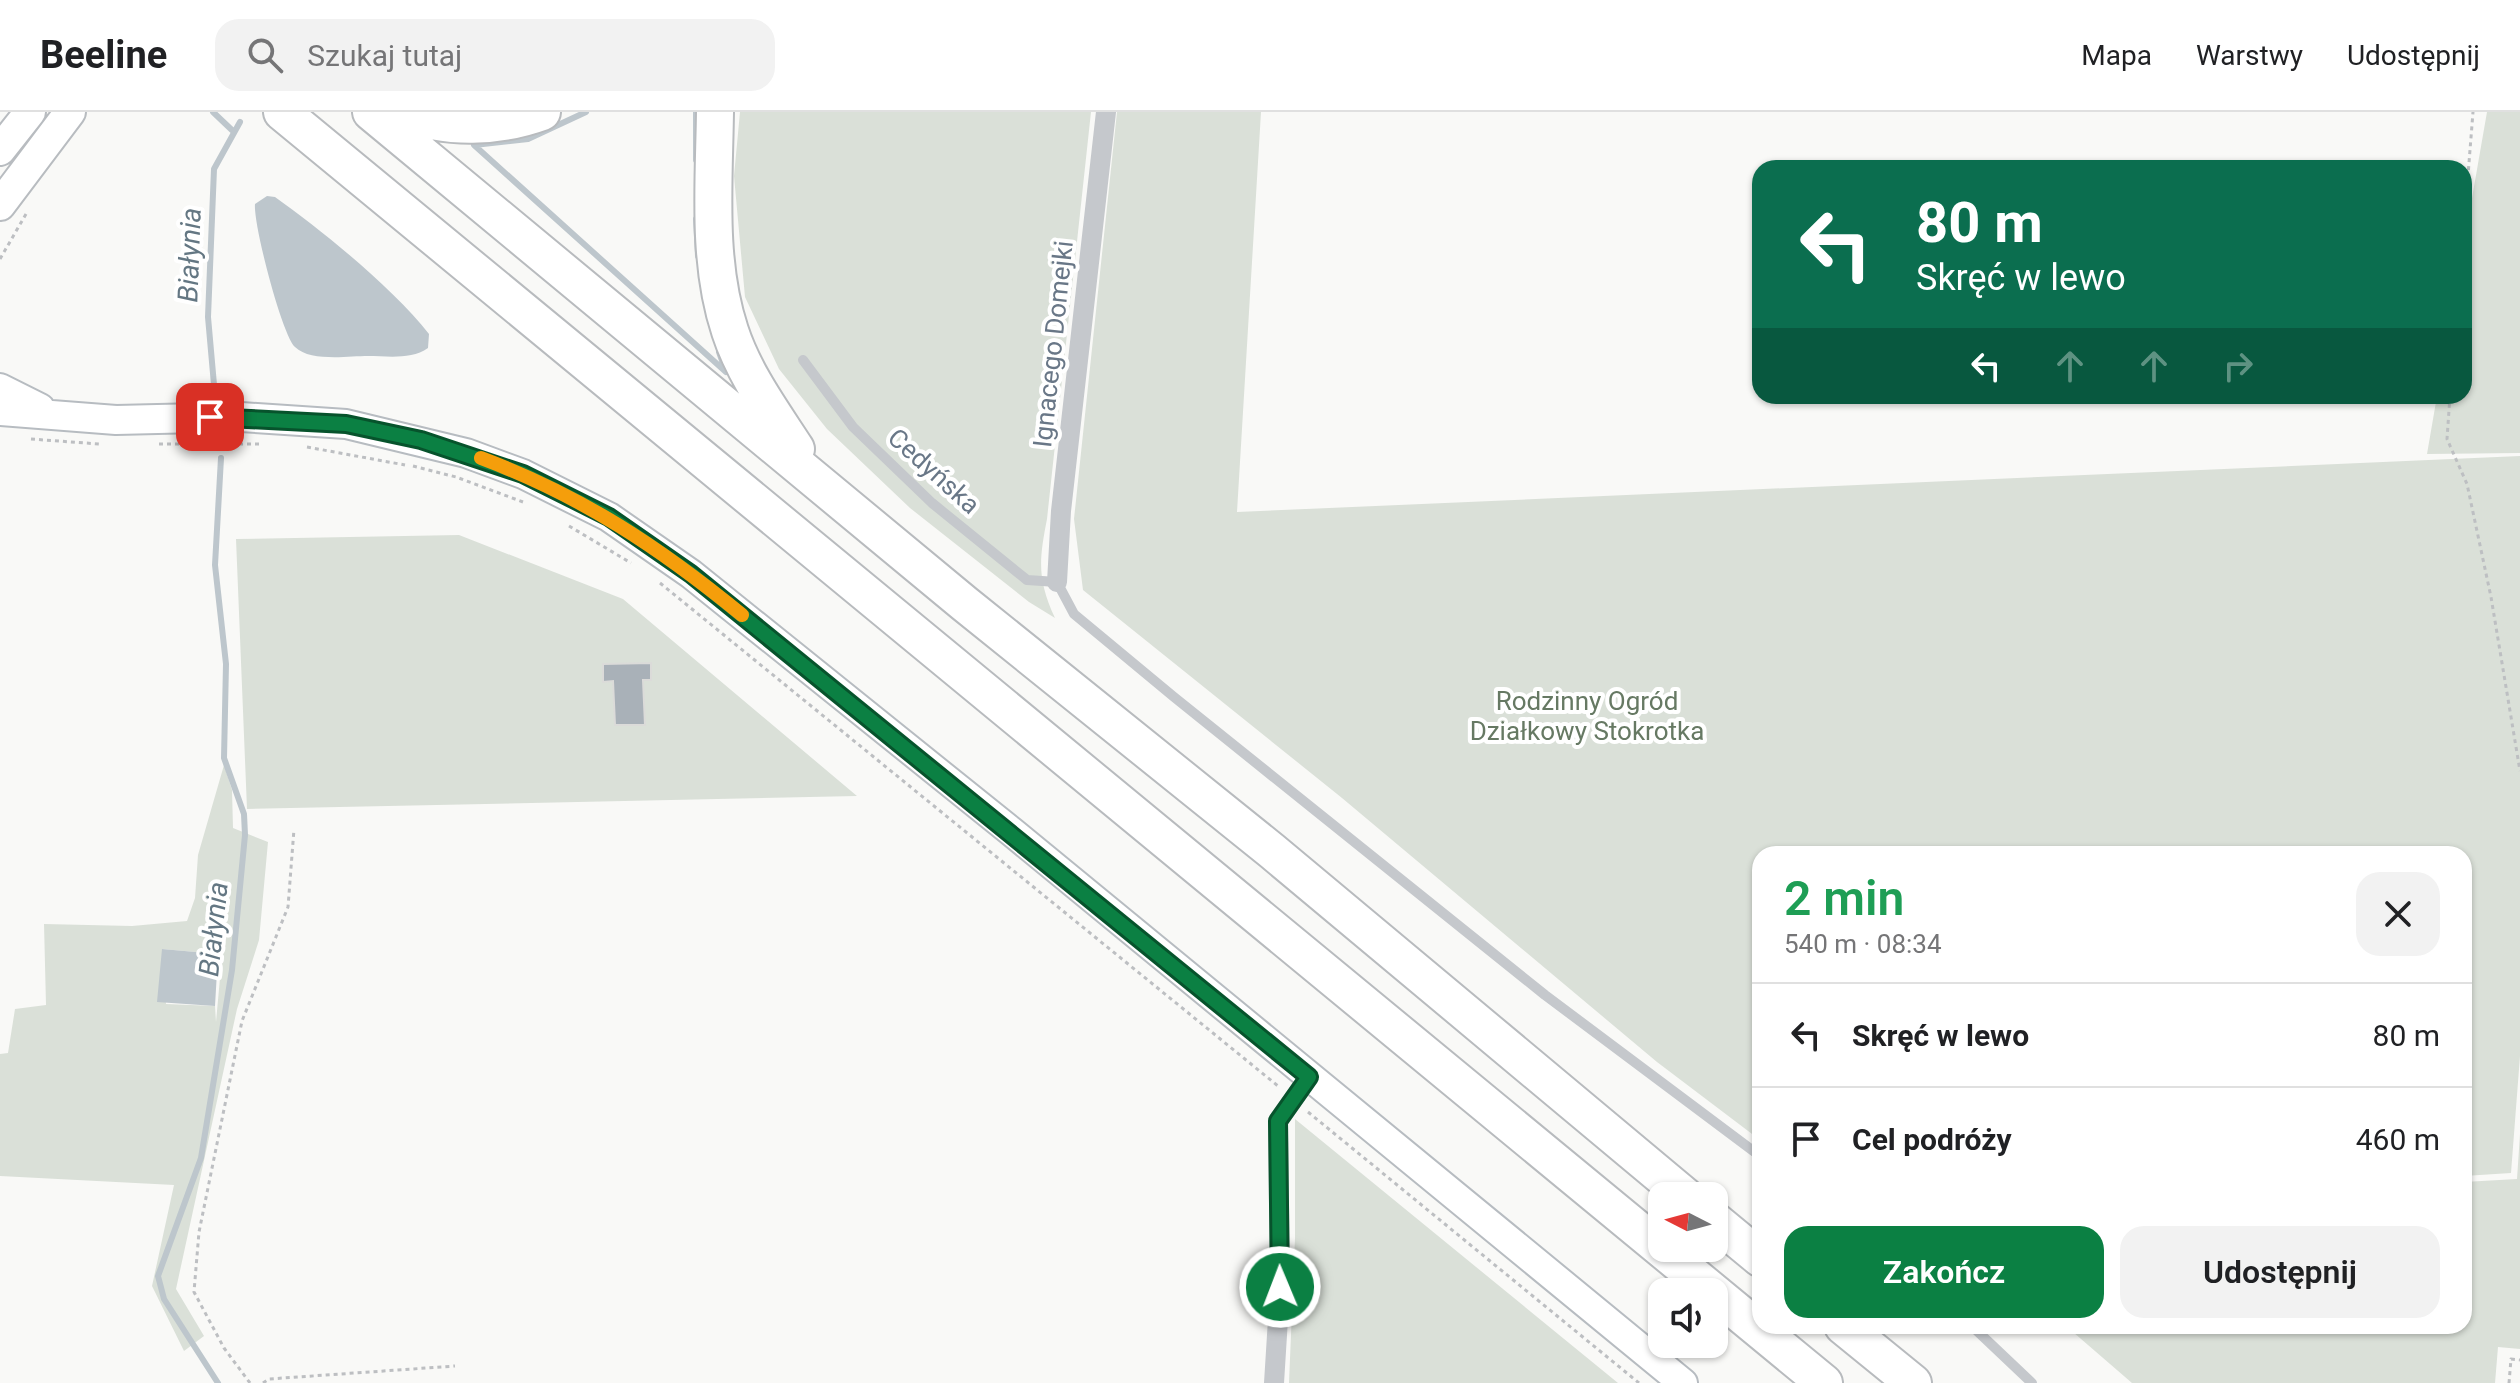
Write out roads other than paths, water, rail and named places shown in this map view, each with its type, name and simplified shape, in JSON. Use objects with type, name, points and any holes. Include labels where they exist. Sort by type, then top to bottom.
[{"type":"highway","points":[[282,112],[1752,1324]]},
{"type":"highway","points":[[371,112],[1272,851],[1668,1182]]},
{"type":"highway","points":[[402,112],[469,126],[495,124],[542,112]]},
{"type":"highway","points":[[715,112],[717,280],[730,331],[743,363],[814,477]]},
{"type":"highway","points":[[1728,1232],[1752,1251]]},
{"type":"highway","points":[[1765,1334],[1824,1383]]},
{"type":"highway","points":[[1853,1334],[1913,1383]]},
{"type":"main road","points":[[0,150],[30,112]]},
{"type":"main road","points":[[0,205],[70,112]]},
{"type":"main road","points":[[0,388],[51,414]]},
{"type":"main road","points":[[0,411],[116,420],[241,417],[346,424],[466,453],[565,493],[609,517],[691,574],[1300,1088],[1683,1383]]},
{"type":"street","name":"Ignacego Domejki","points":[[1057,582],[1061,511],[1106,112]]},
{"type":"street","points":[[1274,1383],[1280,1287],[1278,1121],[1300,1088]]},
{"type":"lane","name":"Cedyńska","points":[[803,360],[853,427],[932,503],[1027,580],[1057,582]]},
{"type":"lane","points":[[1057,582],[1074,614],[1174,697],[1545,995],[1752,1150]]},
{"type":"lane","points":[[1980,1334],[2032,1383]]},
{"type":"waterway","points":[[213,112],[234,132]]},
{"type":"waterway","points":[[474,145],[528,139],[586,112]]},
{"type":"waterway","points":[[696,112],[696,160]]},
{"type":"waterway","name":"Białynia","points":[[215,396],[208,317],[214,169],[240,122]]},
{"type":"waterway","points":[[474,145],[726,372],[719,352]]},
{"type":"waterway","points":[[696,219],[698,256]]},
{"type":"waterway","name":"Białynia","points":[[218,1383],[164,1299],[158,1276],[201,1158],[232,970],[245,835],[244,814],[224,758],[226,664],[215,565],[221,458]]},
{"type":"park label","name":"Rodzinny Ogród Działkowy Stokrotka","points":[[1587,716]]}]
